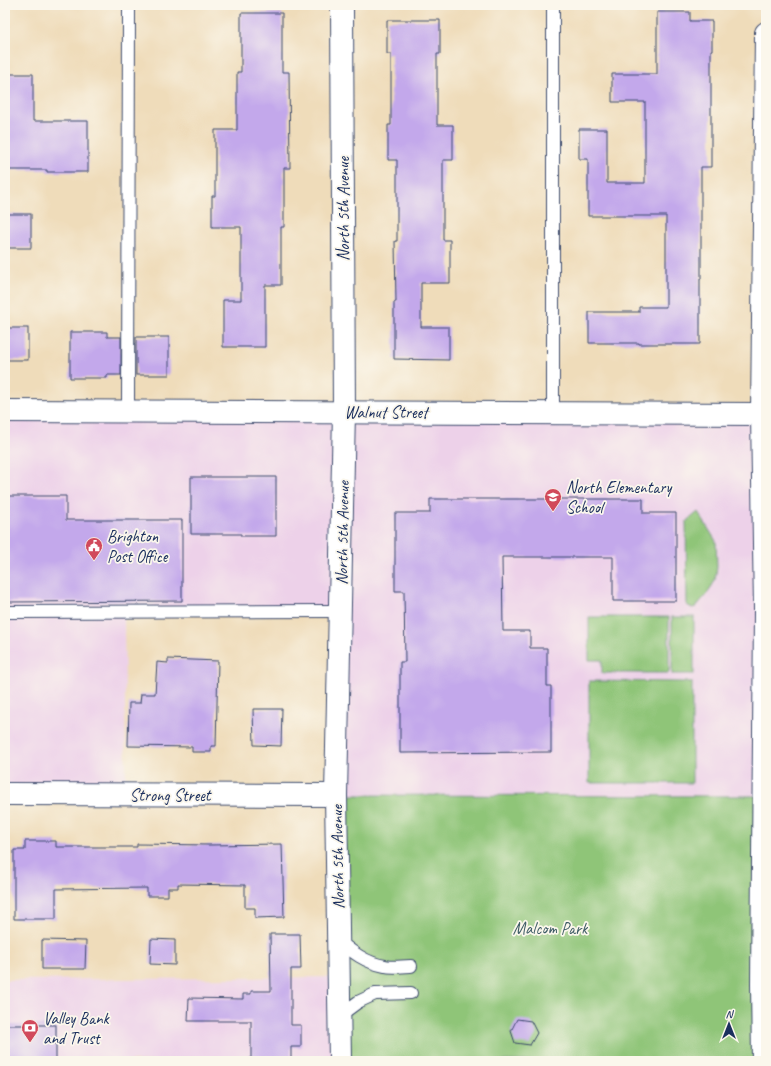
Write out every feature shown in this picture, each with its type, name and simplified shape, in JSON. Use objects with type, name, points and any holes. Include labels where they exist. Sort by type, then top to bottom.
[{"type":"street","name":"North 5th Avenue","points":[[340,1061],[336,795],[344,412],[342,5]]},
{"type":"street","points":[[763,1061],[762,984],[766,610],[764,414],[766,32]]},
{"type":"street","name":"Walnut Street","points":[[5,411],[764,414]]},
{"type":"street","name":"Strong Street","points":[[5,794],[336,795]]},
{"type":"lane","points":[[128,411],[129,5]]},
{"type":"lane","points":[[553,5],[553,413]]},
{"type":"lane","points":[[5,612],[340,611]]},
{"type":"lane","points":[[338,940],[353,953],[366,961],[386,966],[411,966]]},
{"type":"lane","points":[[339,1016],[358,1002],[375,994],[411,993]]},
{"type":"shaded area","name":"North Elementary School","points":[[5,411],[762,414],[764,796],[336,795],[340,611],[124,611],[126,794],[5,794]]},
{"type":"shaded area","points":[[339,977],[340,1061],[5,1061],[5,980]]},
{"type":"green space","points":[[698,512],[716,541],[717,567],[715,580],[710,590],[696,607],[692,608],[687,605],[686,522]]},
{"type":"green space","points":[[589,617],[669,617],[669,673],[602,673],[602,660],[589,660]]},
{"type":"green space","points":[[672,617],[694,617],[694,674],[672,674]]},
{"type":"green space","points":[[589,681],[692,682],[692,783],[589,783]]},
{"type":"green space","name":"Malcom Park","points":[[336,795],[764,796],[763,1061],[340,1061]]},
{"type":"building","points":[[657,12],[690,12],[690,21],[712,21],[711,167],[701,167],[700,344],[589,343],[589,312],[639,312],[639,307],[666,307],[666,216],[588,216],[588,159],[579,159],[579,129],[607,129],[607,183],[645,183],[645,102],[612,102],[612,74],[657,74]]},
{"type":"building","points":[[241,13],[282,13],[282,72],[289,72],[290,168],[284,168],[284,227],[281,227],[281,285],[265,285],[265,347],[223,347],[223,300],[241,300],[241,227],[212,227],[212,196],[215,196],[215,130],[237,130],[237,72],[241,72]]},
{"type":"building","points":[[387,20],[440,20],[440,54],[437,54],[437,125],[453,125],[453,160],[443,160],[443,240],[450,240],[450,283],[421,283],[421,327],[449,327],[449,360],[394,359],[394,302],[396,302],[395,241],[397,241],[397,160],[388,160],[388,125],[391,125],[391,54],[387,54]]},
{"type":"building","points":[[5,74],[33,74],[33,121],[88,121],[88,172],[5,170]]},
{"type":"building","points":[[5,214],[31,214],[31,248],[5,248]]},
{"type":"building","points":[[5,328],[28,328],[28,360],[5,360]]},
{"type":"building","points":[[70,332],[107,332],[107,337],[121,337],[121,375],[107,375],[107,378],[70,378]]},
{"type":"building","points":[[136,337],[169,337],[169,375],[136,375]]},
{"type":"building","points":[[191,477],[276,477],[276,536],[191,534]]},
{"type":"building","name":"Brighton Post Office","points":[[5,496],[66,496],[66,520],[182,520],[182,601],[5,602]]},
{"type":"building","points":[[430,499],[643,499],[643,513],[676,513],[676,601],[613,601],[613,557],[502,557],[503,631],[530,631],[530,648],[547,648],[547,686],[551,686],[551,752],[400,753],[400,662],[405,662],[404,591],[395,591],[395,513],[430,513]]},
{"type":"building","points":[[168,659],[218,661],[216,746],[211,746],[211,752],[192,752],[192,747],[128,746],[129,703],[140,703],[141,694],[155,694],[157,662],[168,663]]},
{"type":"building","points":[[253,709],[282,709],[281,746],[254,745]]},
{"type":"building","points":[[25,841],[56,841],[56,847],[137,847],[137,844],[282,844],[284,917],[255,918],[255,908],[245,908],[245,885],[178,884],[178,888],[168,888],[168,896],[147,896],[147,888],[56,889],[56,919],[14,919],[14,850],[25,850]]},
{"type":"building","points":[[270,934],[300,934],[301,969],[291,969],[291,1025],[301,1025],[301,1047],[291,1047],[291,1061],[251,1061],[251,1021],[188,1021],[189,998],[243,999],[243,994],[251,994],[251,991],[271,991]]},
{"type":"building","points":[[151,939],[175,940],[175,965],[150,964]]},
{"type":"building","points":[[42,940],[86,941],[85,969],[42,969]]},
{"type":"building","points":[[517,1019],[531,1021],[537,1033],[530,1045],[515,1043],[511,1031]]},
{"type":"building","name":"Valley Bank and Trust","points":[[5,1025],[56,1025],[56,1061],[5,1061]]},
{"type":"place","name":"North Elementary School","points":[[553,512]]},
{"type":"place","name":"Brighton Post Office","points":[[94,561]]},
{"type":"place","name":"Valley Bank and Trust","points":[[30,1043]]}]
